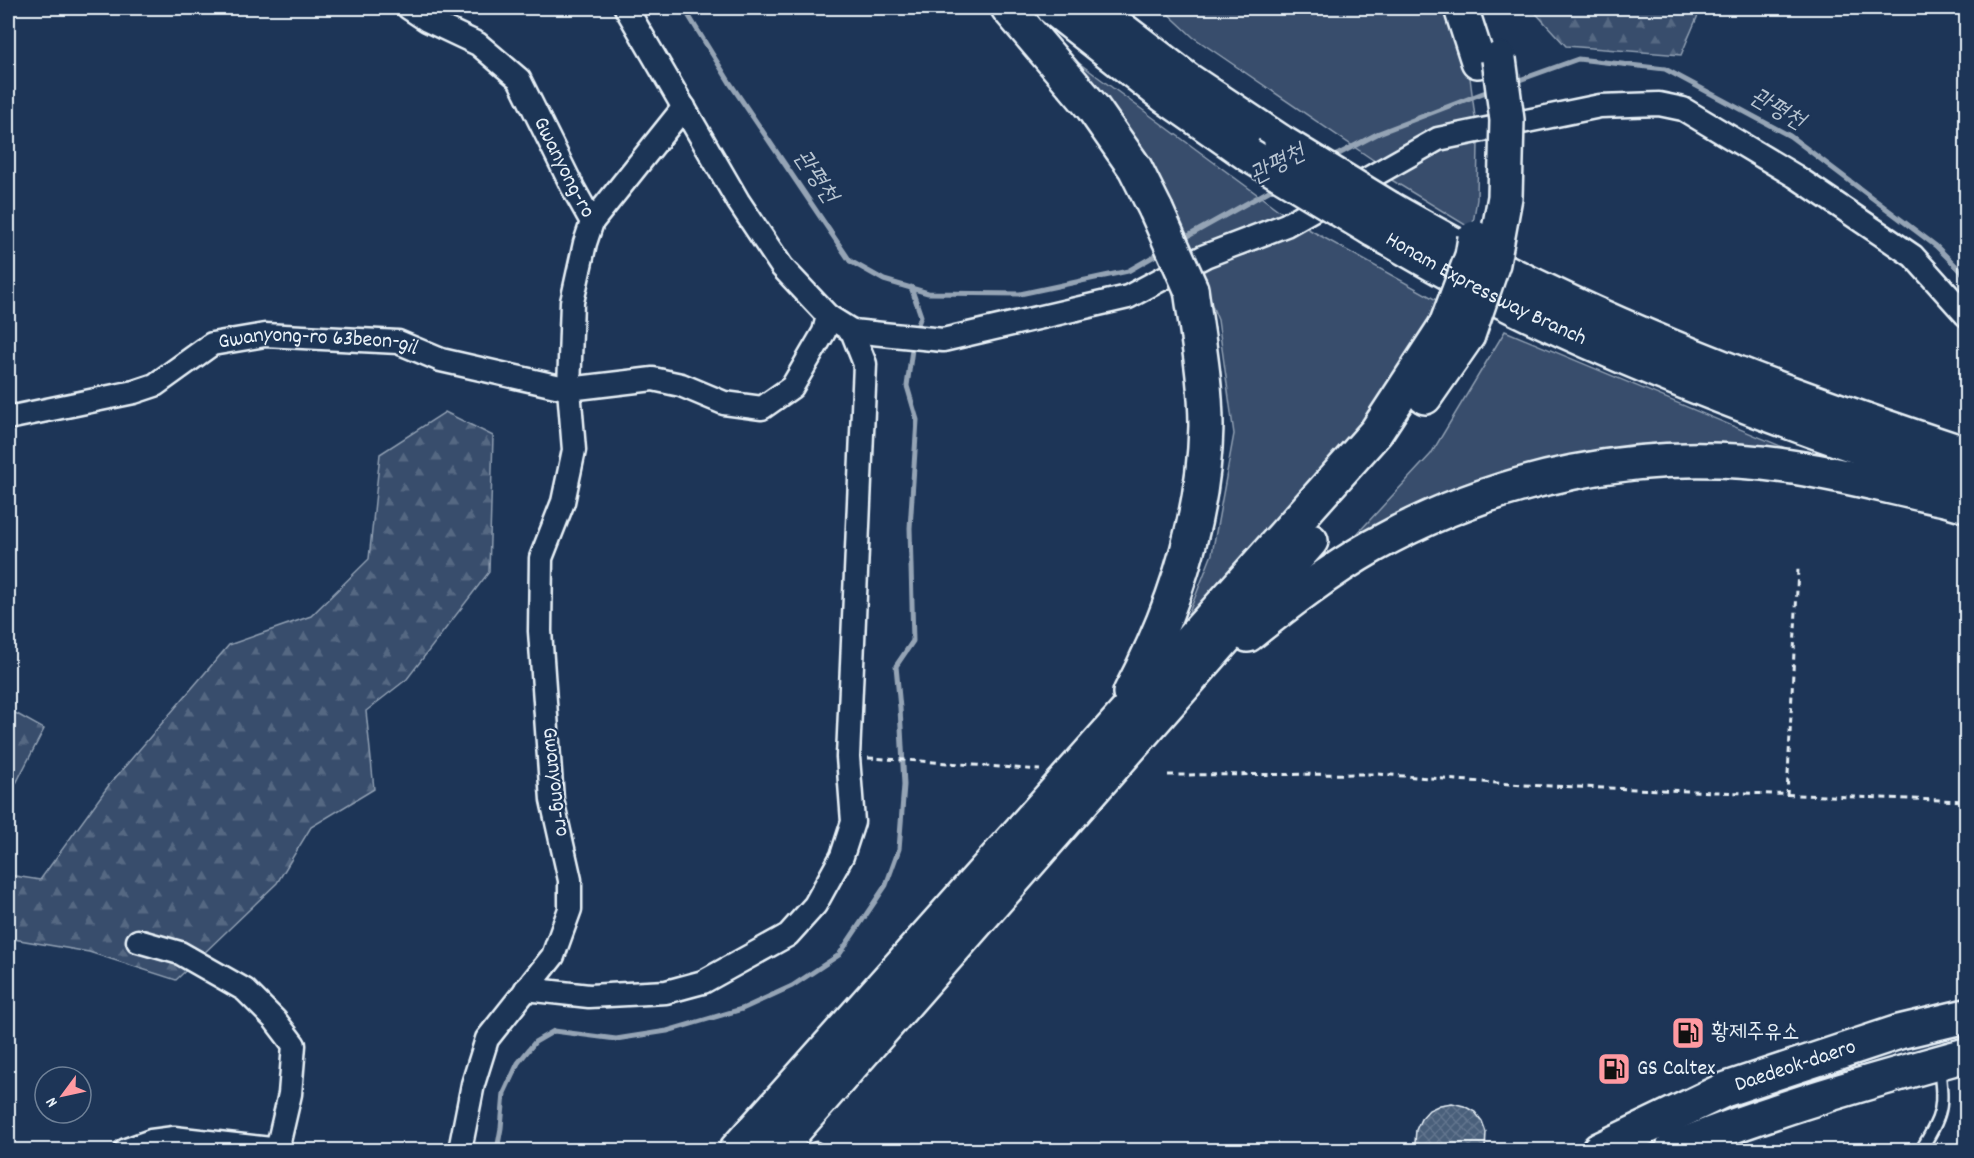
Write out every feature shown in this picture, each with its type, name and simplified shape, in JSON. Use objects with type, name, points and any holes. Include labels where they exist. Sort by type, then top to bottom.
[{"type":"main road","points":[[1008,8],[1093,108],[1135,168],[1191,289],[1204,385],[1206,424],[1204,461],[1197,510],[1173,597],[1158,636],[1122,709],[1092,753]]},
{"type":"main road","name":"Honam Expressway Branch","points":[[1053,8],[1166,97],[1249,155],[1388,209],[1439,215],[1567,286],[1594,314],[1767,385],[1966,454]]},
{"type":"main road","points":[[1094,8],[1188,80],[1291,136]]},
{"type":"main road","points":[[1132,8],[1291,136],[1388,209]]},
{"type":"main road","points":[[777,1150],[1391,447],[1493,263],[1505,197],[1507,120],[1489,60],[1461,8]]},
{"type":"main road","points":[[1485,8],[1489,60]]},
{"type":"main road","name":"Honam Expressway Branch","points":[[1388,209],[1526,313],[1628,360],[1876,454],[1966,483]]},
{"type":"main road","points":[[736,1150],[1376,432],[1457,330]]},
{"type":"main road","points":[[1166,707],[1263,623],[1355,556],[1417,523],[1479,498],[1547,476],[1618,464],[1680,460],[1734,461],[1785,466],[1966,505]]},
{"type":"main road","name":"Daedeok-daero","points":[[1599,1150],[1724,1090],[1899,1032],[1966,1016]]},
{"type":"main road","name":"Daedeok-daero","points":[[1672,1150],[1749,1120],[1842,1089],[1952,1059]]},
{"type":"street","name":"Gwanyong-ro","points":[[409,8],[427,20],[478,44],[519,80],[592,222],[572,302],[569,390],[574,450],[562,502],[541,558],[540,631],[552,800],[570,880],[570,909],[553,956],[487,1039],[473,1084],[460,1150]]},
{"type":"street","points":[[626,8],[738,201],[783,267],[828,316],[860,332],[943,340],[1128,297],[1205,256],[1287,225],[1438,139],[1600,106],[1659,104],[1683,109],[1755,152],[1795,176],[1913,256],[1966,315]]},
{"type":"street","points":[[592,222],[684,107]]},
{"type":"street","points":[[569,390],[653,379],[681,385],[724,403],[762,408],[792,387],[824,332],[828,316]]},
{"type":"street","points":[[526,989],[589,996],[666,992],[703,982],[788,935],[815,905],[842,856],[853,822],[848,757],[865,364],[860,332]]},
{"type":"street","name":"Gwanyong-ro 63beon-gil","points":[[8,418],[135,392],[155,385],[212,344],[265,335],[398,342],[441,360],[569,390]]},
{"type":"street","points":[[126,1150],[152,1141],[174,1138],[198,1146],[279,1150],[290,1094],[294,1045],[275,1020],[245,990],[180,953],[138,941]]},
{"type":"lane","points":[[1921,1150],[1939,1119],[1952,1059]]},
{"type":"lane","points":[[810,1150],[816,1148],[819,1150]]},
{"type":"path","points":[[1786,796],[1798,569]]},
{"type":"path","points":[[865,758],[921,760],[1047,771]]},
{"type":"path","points":[[1168,775],[1377,774],[1523,785],[1966,801]]},
{"type":"green space","points":[[1162,8],[1450,8],[1467,54],[1476,125],[1382,166],[1193,37]]},
{"type":"green space","points":[[1531,8],[1701,8],[1681,55],[1566,46]]},
{"type":"green space","points":[[1068,55],[1292,220],[1440,302],[1367,427],[1175,648],[1212,554],[1234,434],[1218,320],[1163,187]]},
{"type":"green space","points":[[1478,142],[1477,199],[1472,229],[1385,176],[1440,144]]},
{"type":"green space","points":[[1505,331],[1809,458],[1694,450],[1343,549],[1431,454]]},
{"type":"green space","points":[[445,412],[493,436],[489,572],[407,679],[366,711],[374,789],[311,827],[277,883],[176,980],[89,952],[8,938],[8,875],[40,880],[109,785],[229,645],[311,616],[369,559],[380,454]]},
{"type":"green space","points":[[8,709],[44,729],[8,799]]},
{"type":"building","points":[[1452,1103],[1475,1112],[1482,1121],[1486,1132],[1485,1150],[1417,1150],[1416,1130],[1421,1119],[1429,1110]]},
{"type":"waterway","name":"관평천","points":[[684,8],[730,83],[850,261],[884,280],[928,293],[1020,294],[1128,271],[1163,251]]},
{"type":"waterway","name":"관평천","points":[[1514,82],[1578,59],[1665,69],[1790,136],[1936,246],[1966,276]]},
{"type":"waterway","name":"관평천","points":[[1331,158],[1379,133],[1491,90]]},
{"type":"waterway","name":"관평천","points":[[1181,240],[1278,186]]},
{"type":"waterway","points":[[911,287],[921,316],[915,333]]},
{"type":"waterway","points":[[497,1150],[504,1093],[518,1063],[535,1042],[554,1031],[616,1039],[667,1031],[742,1009],[792,986],[839,955],[886,885],[899,849],[904,785],[896,666],[913,641],[910,528],[917,420],[907,386],[913,342]]},
{"type":"place","name":"황제주유소","points":[[1688,1033]]},
{"type":"place","name":"GS Caltex","points":[[1614,1069]]}]
